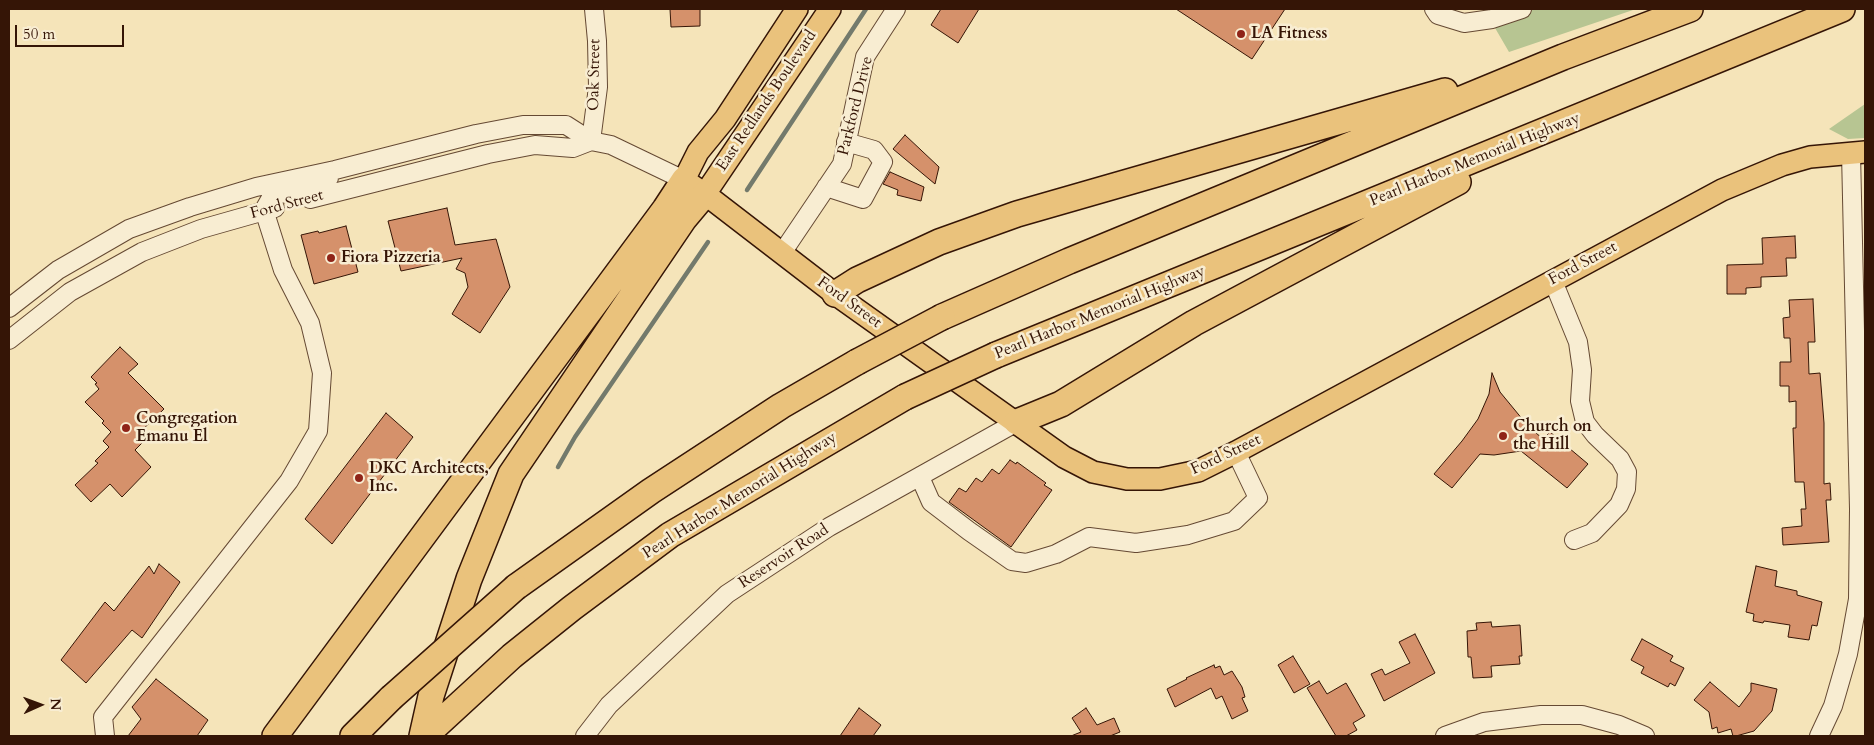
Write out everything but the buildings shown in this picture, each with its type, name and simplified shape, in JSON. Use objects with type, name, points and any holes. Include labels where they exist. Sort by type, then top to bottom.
[{"type":"highway","points":[[353,736],[391,698],[516,587],[659,486],[781,406],[858,362],[942,317],[1069,261],[1562,58],[1690,9]]},
{"type":"highway","name":"Pearl Harbor Memorial Highway","points":[[424,736],[512,656],[572,608],[670,535],[905,397],[996,355],[1842,9]]},
{"type":"highway","points":[[835,294],[856,280],[939,242],[1017,214],[1562,58]]},
{"type":"highway","points":[[1017,422],[1061,404],[1194,323],[1585,115]]},
{"type":"highway","points":[[275,736],[684,180]]},
{"type":"highway","points":[[424,736],[432,696],[469,579],[511,474],[684,219],[705,194]]},
{"type":"main road","name":"East Redlands Boulevard","points":[[684,180],[698,152],[725,118],[797,9]]},
{"type":"main road","name":"East Redlands Boulevard","points":[[705,194],[830,9]]},
{"type":"main road","name":"Ford Street","points":[[684,180],[835,294],[1064,457],[1094,472],[1127,479],[1160,479],[1198,471],[1236,452],[1722,190],[1782,165],[1810,156],[1858,152]]},
{"type":"street","name":"Oak Street","points":[[591,141],[598,87],[594,9]]},
{"type":"street","name":"Parkford Drive","points":[[782,253],[842,164],[865,57],[896,9]]},
{"type":"street","points":[[1436,12],[1464,23],[1492,19],[1522,9]]},
{"type":"street","name":"Ford Street","points":[[9,308],[58,270],[129,230],[190,207],[256,187],[335,170],[476,134],[523,125],[566,125],[591,141],[618,148],[684,180]]},
{"type":"street","name":"Ford Street","points":[[9,340],[70,292],[142,252],[201,229],[264,210],[488,154],[535,145],[573,148],[591,141]]},
{"type":"street","points":[[826,187],[863,199],[883,162],[874,150],[846,142]]},
{"type":"street","points":[[1819,736],[1833,706],[1848,654],[1858,599],[1860,509],[1858,152]]},
{"type":"street","points":[[105,736],[103,717],[289,482],[318,431],[322,373],[310,323],[283,270],[264,210],[272,196],[324,184],[335,170]]},
{"type":"street","points":[[1552,281],[1578,342],[1582,370],[1580,401],[1585,422],[1595,435],[1620,459],[1627,472],[1626,489],[1619,505],[1592,533],[1574,540]]},
{"type":"street","name":"Reservoir Road","points":[[585,736],[609,705],[727,594],[829,527],[1017,422]]},
{"type":"street","points":[[920,477],[932,502],[1012,561],[1026,563],[1056,554],[1089,537],[1136,543],[1188,535],[1234,521],[1258,498],[1236,452]]},
{"type":"street","points":[[1445,736],[1484,722],[1541,715],[1582,715],[1619,725],[1645,736]]},
{"type":"green space","points":[[1484,9],[1636,9],[1509,52]]},
{"type":"green space","points":[[1865,104],[1865,138],[1848,139],[1829,129]]},
{"type":"waterway","points":[[747,190],[866,9]]},
{"type":"waterway","points":[[558,467],[575,437],[708,242]]},
{"type":"place","name":"LA Fitness","points":[[1241,34]]},
{"type":"place","name":"Fiora Pizzeria","points":[[331,258]]},
{"type":"place","name":"Congregation Emanu El","points":[[126,428]]},
{"type":"place","name":"Church on the Hill","points":[[1503,436]]},
{"type":"place","name":"DKC Architects, Inc.","points":[[359,478]]}]
